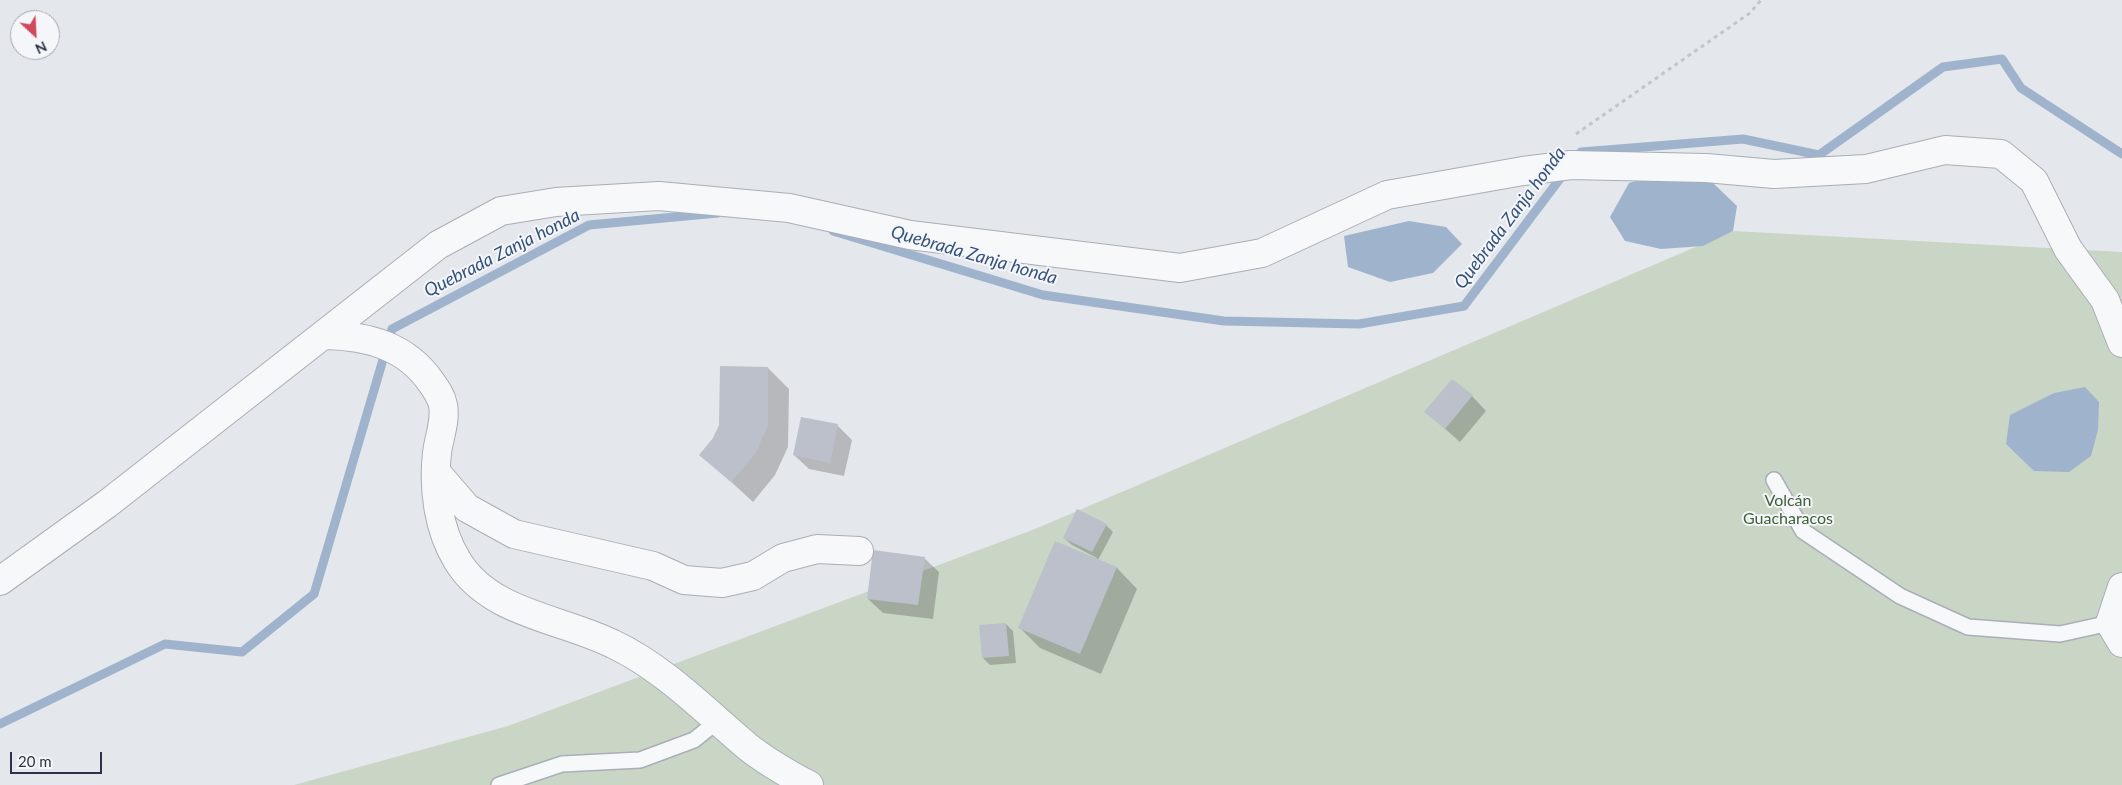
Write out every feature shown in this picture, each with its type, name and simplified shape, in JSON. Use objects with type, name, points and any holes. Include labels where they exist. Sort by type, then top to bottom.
[{"type":"street","points":[[0,581],[107,504],[438,245],[501,212],[556,202],[658,196],[788,208],[910,235],[1180,268],[1262,253],[1387,195],[1524,171],[1571,165],[1706,168],[1774,174],[1866,169],[1945,150],[2001,154],[2034,181],[2068,249],[2105,300],[2122,343]]},
{"type":"street","points":[[326,334],[350,335],[387,345],[410,358],[422,369],[439,392],[443,404],[444,418],[436,472],[436,494],[450,547],[467,574],[478,585],[512,606],[614,644],[680,688],[750,748],[780,769],[809,785]]},
{"type":"street","points":[[436,472],[467,508],[514,534],[653,566],[684,580],[722,583],[753,576],[784,558],[817,550],[859,551]]},
{"type":"street","points":[[2116,633],[2122,587]]},
{"type":"lane","points":[[1774,480],[1803,531],[1900,596],[1968,628],[2060,634],[2116,633]]},
{"type":"lane","points":[[499,785],[562,764],[640,760],[694,740],[719,720]]},
{"type":"path","points":[[1572,137],[1750,13],[1761,0]]},
{"type":"green space","name":"Volcán Guacharacos","points":[[1733,231],[2122,252],[2122,785],[294,785],[508,726],[1035,529]]},
{"type":"water","points":[[1666,172],[1713,183],[1737,206],[1733,231],[1703,246],[1661,249],[1625,241],[1610,217],[1629,183]]},
{"type":"water","points":[[1409,221],[1446,227],[1462,244],[1433,273],[1390,282],[1348,267],[1344,236]]},
{"type":"water","points":[[2085,387],[2099,402],[2098,430],[2091,456],[2069,472],[2034,471],[2006,444],[2010,415],[2054,393]]},
{"type":"building","points":[[720,366],[768,367],[768,426],[755,454],[731,482],[699,455],[713,438],[719,425]]},
{"type":"building","points":[[1452,379],[1473,395],[1445,429],[1424,412]]},
{"type":"building","points":[[801,417],[838,424],[830,463],[793,455]]},
{"type":"building","points":[[1077,509],[1107,524],[1092,552],[1063,538]]},
{"type":"building","points":[[1055,541],[1117,567],[1080,654],[1018,628]]},
{"type":"building","points":[[873,550],[925,557],[918,605],[867,599]]},
{"type":"building","points":[[1006,623],[1009,656],[982,658],[979,625]]},
{"type":"waterway","name":"Quebrada Zanja honda","points":[[1578,156],[1581,152],[1743,139],[1819,155],[1943,67],[2002,59],[2021,88],[2122,154]]},
{"type":"waterway","name":"Quebrada Zanja honda","points":[[833,231],[1043,295],[1224,321],[1359,324],[1464,306],[1565,172]]},
{"type":"waterway","name":"Quebrada Zanja honda","points":[[0,724],[165,644],[242,652],[314,594],[392,329],[589,225],[718,213]]}]
